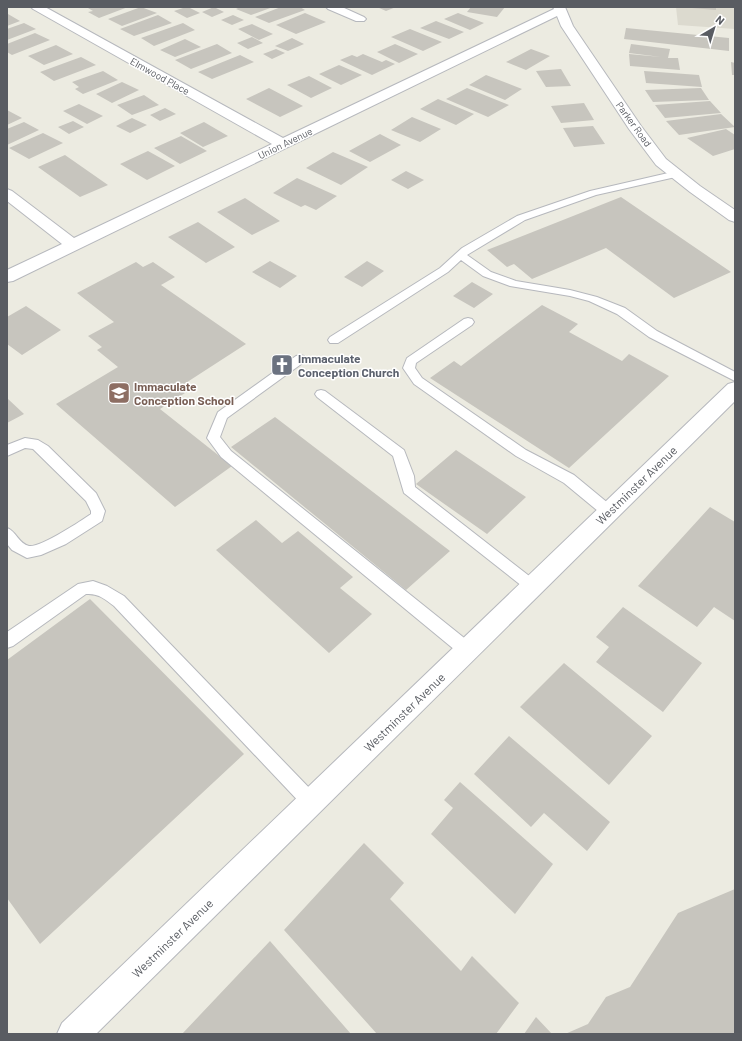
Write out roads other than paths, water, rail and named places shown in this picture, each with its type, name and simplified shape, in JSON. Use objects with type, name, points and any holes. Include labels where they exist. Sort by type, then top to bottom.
[{"type":"street","name":"Elmwood Place","points":[[37,7],[283,144]]},
{"type":"street","points":[[332,7],[360,19]]},
{"type":"street","name":"Union Avenue","points":[[7,277],[560,8]]},
{"type":"street","name":"Parker Road","points":[[560,8],[567,26],[636,129],[661,162],[735,217]]},
{"type":"street","points":[[7,194],[73,245]]},
{"type":"street","name":"Westminster Avenue","points":[[73,1034],[735,389]]},
{"type":"lane","points":[[334,340],[444,270],[466,250],[521,218],[592,193],[677,174]]},
{"type":"lane","points":[[460,255],[487,274],[514,284],[570,293],[593,299],[621,311],[653,334],[735,378]]},
{"type":"lane","points":[[468,322],[411,361],[409,368],[418,381],[521,453],[569,479],[608,512]]},
{"type":"lane","points":[[300,359],[222,415],[213,438],[226,454],[467,650]]},
{"type":"lane","points":[[321,394],[399,453],[407,476],[409,489],[532,586]]},
{"type":"lane","points":[[7,451],[27,442],[35,443],[43,449],[91,497],[98,511],[96,517],[87,524],[36,551],[27,552],[17,546],[7,534]]},
{"type":"lane","points":[[7,641],[83,588],[89,586],[105,591],[119,601],[311,802]]},
{"type":"place","name":"Immaculate Conception Church","points":[[282,365]]},
{"type":"place","name":"Immaculate Conception School","points":[[119,393]]}]
